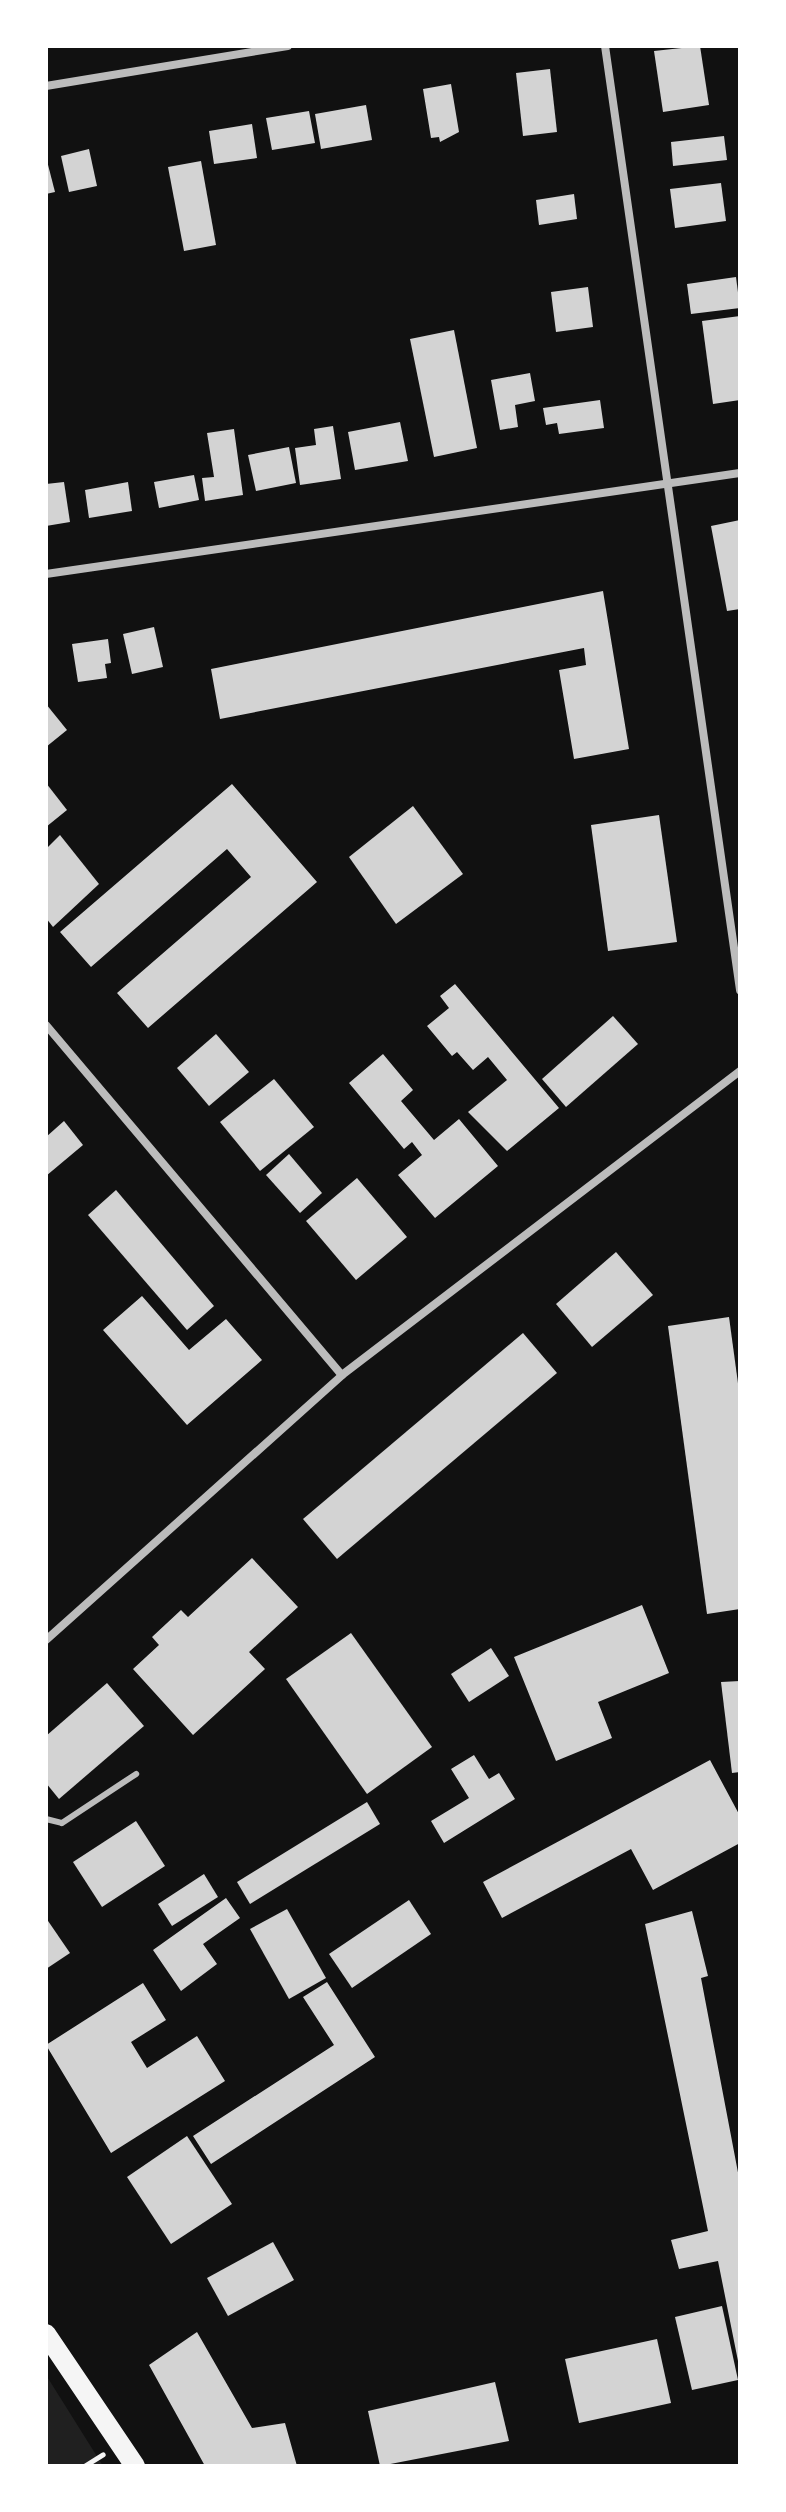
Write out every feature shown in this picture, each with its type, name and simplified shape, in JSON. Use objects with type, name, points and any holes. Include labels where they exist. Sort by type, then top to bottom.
[{"type":"main road","points":[[46,2334],[135,2466]]},
{"type":"street","points":[[46,86],[288,46]]},
{"type":"street","points":[[605,46],[736,934],[740,990]]},
{"type":"street","points":[[46,574],[740,473]]},
{"type":"street","points":[[46,1025],[342,1375]]},
{"type":"street","points":[[46,1640],[342,1375],[740,1071]]},
{"type":"lane","points":[[46,1819],[62,1823],[136,1774]]},
{"type":"shaded area","points":[[46,2375],[103,2466],[46,2466]]},
{"type":"building","points":[[700,46],[709,105],[663,112],[654,51]]},
{"type":"building","points":[[550,69],[557,132],[523,136],[516,73]]},
{"type":"building","points":[[451,84],[459,132],[440,142],[439,137],[431,138],[423,89]]},
{"type":"building","points":[[366,105],[372,140],[321,149],[315,114]]},
{"type":"building","points":[[309,111],[315,143],[272,150],[266,118]]},
{"type":"building","points":[[252,124],[257,158],[214,164],[209,131]]},
{"type":"building","points":[[724,136],[727,160],[673,166],[671,142]]},
{"type":"building","points":[[89,149],[97,186],[69,192],[61,156]]},
{"type":"building","points":[[46,157],[55,192],[46,194]]},
{"type":"building","points":[[201,161],[216,245],[184,251],[168,167]]},
{"type":"building","points":[[721,183],[726,221],[675,228],[670,189]]},
{"type":"building","points":[[574,194],[577,219],[539,225],[536,200]]},
{"type":"building","points":[[736,277],[740,308],[691,314],[687,284]]},
{"type":"building","points":[[588,287],[593,327],[556,332],[551,292]]},
{"type":"building","points":[[740,316],[740,400],[713,404],[702,321]]},
{"type":"building","points":[[454,330],[477,448],[434,457],[410,339]]},
{"type":"building","points":[[530,373],[535,401],[515,405],[518,427],[500,430],[491,380]]},
{"type":"building","points":[[600,400],[604,428],[559,434],[557,423],[546,425],[543,408]]},
{"type":"building","points":[[400,422],[408,461],[355,470],[348,432]]},
{"type":"building","points":[[333,426],[341,479],[300,485],[295,448],[316,445],[314,429]]},
{"type":"building","points":[[234,429],[243,495],[205,501],[202,478],[214,477],[207,433]]},
{"type":"building","points":[[289,447],[296,483],[256,491],[248,455]]},
{"type":"building","points":[[194,475],[199,500],[159,508],[154,482]]},
{"type":"building","points":[[64,482],[70,522],[46,526],[46,484]]},
{"type":"building","points":[[128,482],[132,511],[89,518],[85,490]]},
{"type":"building","points":[[740,520],[740,609],[727,611],[711,526]]},
{"type":"building","points":[[603,591],[629,749],[574,759],[559,670],[586,665],[584,648],[220,719],[211,669]]},
{"type":"building","points":[[154,627],[163,667],[132,674],[123,634]]},
{"type":"building","points":[[108,639],[111,663],[105,664],[107,678],[78,682],[72,644]]},
{"type":"building","points":[[46,704],[67,730],[46,747]]},
{"type":"building","points":[[46,783],[67,810],[46,827]]},
{"type":"building","points":[[232,784],[317,882],[148,1028],[117,993],[251,877],[227,849],[91,967],[60,932]]},
{"type":"building","points":[[413,806],[463,874],[396,924],[349,857]]},
{"type":"building","points":[[659,815],[677,942],[608,951],[591,825]]},
{"type":"building","points":[[60,835],[99,884],[53,927],[46,918],[46,849]]},
{"type":"building","points":[[455,984],[559,1108],[507,1151],[468,1112],[507,1080],[488,1057],[473,1070],[457,1052],[452,1056],[427,1026],[449,1008],[440,996]]},
{"type":"building","points":[[613,1016],[638,1044],[566,1107],[542,1079]]},
{"type":"building","points":[[216,1034],[249,1072],[209,1106],[177,1068]]},
{"type":"building","points":[[383,1054],[413,1090],[401,1101],[434,1140],[459,1119],[498,1166],[435,1218],[398,1175],[422,1155],[412,1142],[404,1149],[349,1083]]},
{"type":"building","points":[[274,1079],[314,1127],[260,1171],[220,1122]]},
{"type":"building","points":[[64,1121],[83,1145],[46,1176],[46,1137]]},
{"type":"building","points":[[289,1154],[322,1193],[300,1213],[266,1175]]},
{"type":"building","points":[[357,1178],[407,1237],[356,1280],[306,1221]]},
{"type":"building","points":[[116,1190],[214,1306],[187,1330],[88,1215]]},
{"type":"building","points":[[616,1252],[653,1295],[592,1347],[556,1304]]},
{"type":"building","points":[[142,1296],[189,1350],[226,1319],[262,1360],[187,1425],[103,1330]]},
{"type":"building","points":[[729,1317],[740,1398],[740,1609],[707,1614],[668,1326]]},
{"type":"building","points":[[523,1333],[557,1373],[337,1559],[303,1519]]},
{"type":"building","points":[[252,1558],[298,1607],[249,1652],[265,1669],[193,1735],[133,1669],[159,1645],[152,1637],[181,1610],[188,1617]]},
{"type":"building","points":[[642,1605],[669,1673],[598,1702],[612,1738],[556,1761],[514,1657]]},
{"type":"building","points":[[351,1633],[432,1747],[367,1794],[286,1679]]},
{"type":"building","points":[[491,1648],[509,1676],[469,1702],[451,1674]]},
{"type":"building","points":[[740,1681],[740,1772],[732,1773],[721,1682]]},
{"type":"building","points":[[107,1683],[144,1726],[59,1799],[46,1783],[46,1736]]},
{"type":"building","points":[[474,1755],[489,1779],[499,1773],[515,1799],[444,1843],[431,1821],[469,1798],[451,1769]]},
{"type":"building","points":[[710,1760],[740,1816],[740,1843],[653,1890],[631,1849],[502,1918],[483,1882]]},
{"type":"building","points":[[367,1802],[380,1824],[250,1904],[237,1882]]},
{"type":"building","points":[[136,1821],[165,1866],[102,1907],[73,1862]]},
{"type":"building","points":[[204,1874],[218,1897],[172,1926],[158,1904]]},
{"type":"building","points":[[226,1898],[240,1918],[203,1944],[217,1964],[181,1991],[153,1950]]},
{"type":"building","points":[[409,1900],[431,1934],[352,1988],[329,1954]]},
{"type":"building","points":[[287,1909],[326,1978],[289,1999],[250,1929]]},
{"type":"building","points":[[692,1911],[708,1976],[701,1978],[740,2183],[740,2371],[718,2261],[679,2269],[671,2240],[708,2231],[645,1924]]},
{"type":"building","points":[[46,1918],[70,1953],[46,1969]]},
{"type":"building","points":[[327,1982],[375,2057],[211,2164],[193,2136],[334,2045],[303,1997]]},
{"type":"building","points":[[143,1983],[166,2020],[131,2042],[147,2068],[197,2036],[225,2081],[111,2153],[46,2045]]},
{"type":"building","points":[[187,2136],[232,2204],[171,2244],[127,2177]]},
{"type":"building","points":[[273,2242],[294,2280],[228,2316],[207,2278]]},
{"type":"building","points":[[722,2306],[738,2380],[692,2390],[675,2317]]},
{"type":"building","points":[[197,2332],[252,2428],[285,2423],[297,2466],[205,2466],[149,2365]]},
{"type":"building","points":[[657,2339],[671,2403],[579,2423],[565,2359]]},
{"type":"building","points":[[495,2382],[509,2441],[380,2466],[368,2411]]}]
